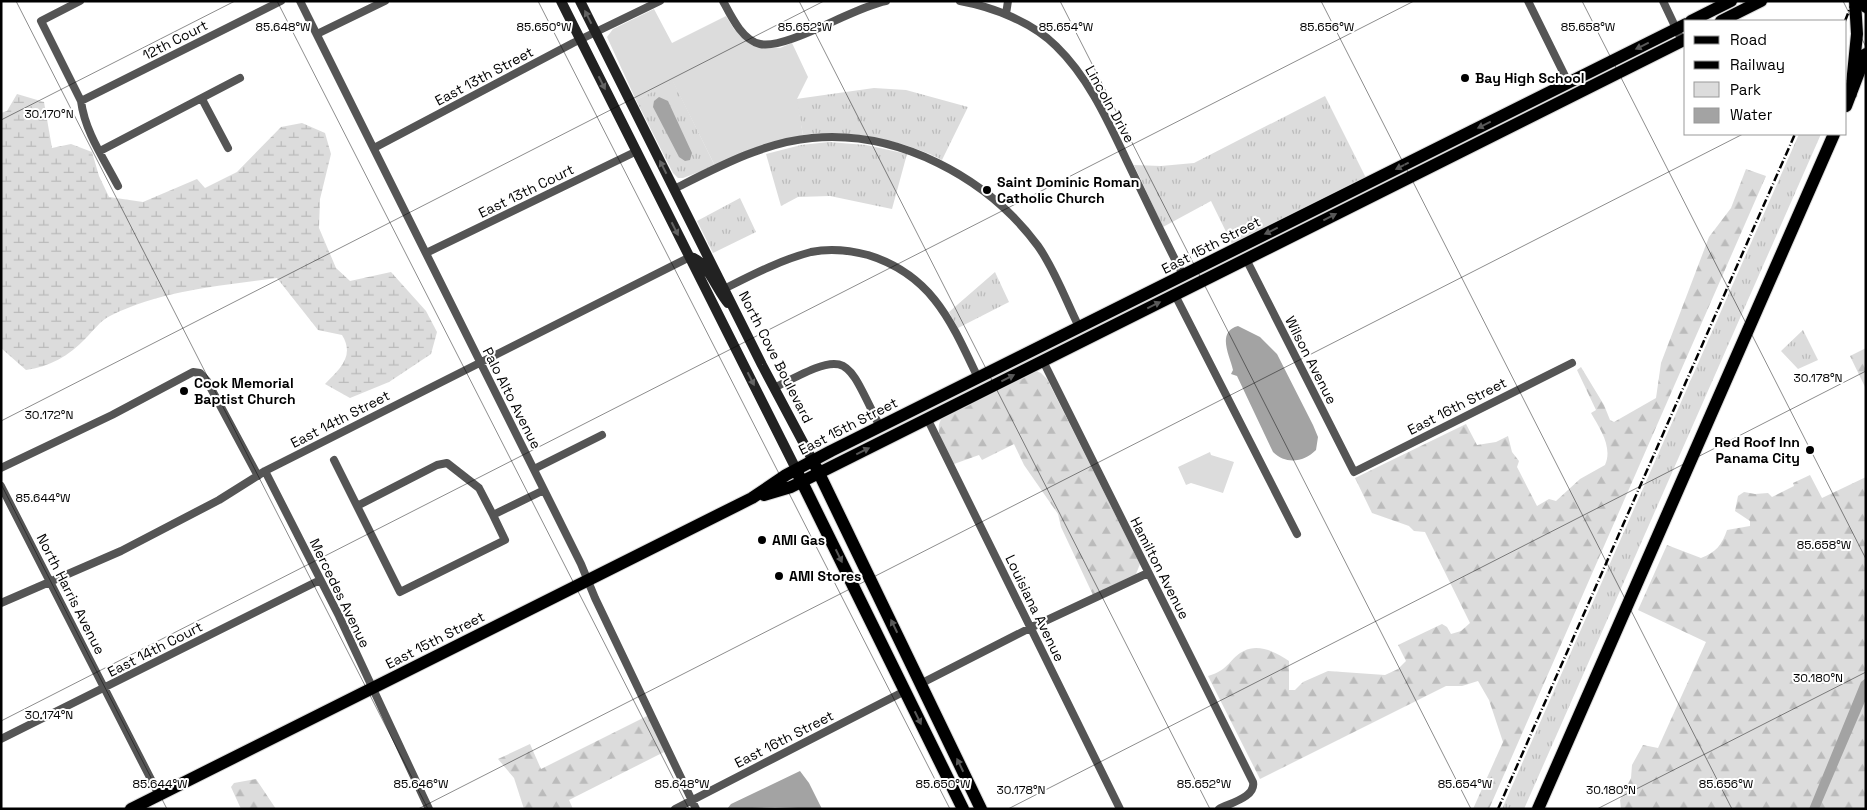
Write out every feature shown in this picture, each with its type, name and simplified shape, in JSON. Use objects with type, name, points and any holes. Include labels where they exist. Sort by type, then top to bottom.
[{"type":"main road","points":[[561,1],[802,481],[963,809]]},
{"type":"main road","name":"North Cove Boulevard","points":[[580,1],[674,189],[721,291],[735,311],[816,466],[922,682],[981,809]]},
{"type":"main road","points":[[1693,20],[1730,1],[1736,14]]},
{"type":"main road","points":[[1723,20],[1761,1]]},
{"type":"main road","points":[[1848,100],[1857,34],[1856,1]]},
{"type":"main road","points":[[1863,1],[1866,7]]},
{"type":"main road","name":"East 15th Street","points":[[752,498],[802,481],[816,466],[880,427],[1681,26]]},
{"type":"main road","name":"East 15th Street","points":[[131,809],[752,498],[796,470],[816,466],[927,418],[985,390],[1684,40]]},
{"type":"main road","points":[[1848,100],[1866,54]]},
{"type":"main road","points":[[1568,82],[1574,95]]},
{"type":"main road","points":[[1464,135],[1470,147]]},
{"type":"main road","points":[[1538,809],[1834,135]]},
{"type":"main road","points":[[1377,178],[1383,190]]},
{"type":"main road","points":[[1299,217],[1305,230]]},
{"type":"main road","points":[[1240,247],[1246,259]]},
{"type":"main road","points":[[690,258],[697,259],[721,291]]},
{"type":"main road","points":[[1183,275],[1189,288]]},
{"type":"main road","points":[[1169,282],[1176,294]]},
{"type":"main road","points":[[1079,327],[1085,339]]},
{"type":"main road","points":[[1036,349],[1043,361]]},
{"type":"main road","points":[[978,378],[985,390]]},
{"type":"main road","points":[[921,406],[927,418]]},
{"type":"street","points":[[80,1],[42,21],[81,102],[82,114],[118,186]]},
{"type":"street","name":"12th Court","points":[[81,102],[281,1]]},
{"type":"street","name":"Palo Alto Avenue","points":[[300,1],[534,469],[696,809]]},
{"type":"street","points":[[316,34],[385,1]]},
{"type":"street","name":"East 13th Street","points":[[374,148],[580,40],[660,1]]},
{"type":"street","points":[[723,1],[737,25],[752,40],[760,44],[780,44],[850,13],[886,1]]},
{"type":"street","name":"Lincoln Drive","points":[[960,1],[1006,14],[1055,44],[1086,82],[1109,123],[1183,275]]},
{"type":"street","points":[[1006,14],[1008,1]]},
{"type":"street","points":[[1528,1],[1568,82]]},
{"type":"street","points":[[1663,1],[1681,26],[1684,40]]},
{"type":"street","points":[[100,151],[240,78]]},
{"type":"street","points":[[202,99],[228,148]]},
{"type":"street","points":[[674,189],[744,157],[794,141],[828,138],[898,146],[928,158],[954,172],[987,195],[1007,213],[1037,246],[1046,260],[1079,327]]},
{"type":"street","name":"East 13th Court","points":[[426,252],[636,151]]},
{"type":"street","points":[[721,291],[812,252],[841,250],[873,257],[902,270],[936,300],[948,316],[978,378]]},
{"type":"street","name":"East 14th Street","points":[[1,604],[50,580],[121,551],[219,500],[265,471],[690,258]]},
{"type":"street","name":"Wilson Avenue","points":[[1246,259],[1354,472]]},
{"type":"street","points":[[1176,294],[1297,534]]},
{"type":"street","name":"Hamilton Avenue","points":[[1043,361],[1253,780],[1254,788],[1250,793],[1219,809]]},
{"type":"street","points":[[774,388],[819,366],[831,363],[841,364],[855,376],[880,427]]},
{"type":"street","name":"East 16th Street","points":[[1354,472],[1572,363]]},
{"type":"street","points":[[1,468],[112,415],[193,372],[200,373],[207,380],[258,476]]},
{"type":"street","name":"Louisiana Avenue","points":[[927,418],[1120,809]]},
{"type":"street","points":[[534,469],[602,435]]},
{"type":"street","points":[[334,460],[356,506],[400,592],[505,540],[479,488],[446,463],[437,465],[356,506]]},
{"type":"street","name":"Mercedes Avenue","points":[[265,471],[320,580],[429,809]]},
{"type":"street","name":"North Harris Avenue","points":[[1,486],[106,688],[159,795]]},
{"type":"street","points":[[493,515],[544,490]]},
{"type":"street","points":[[922,682],[1030,628],[1148,573]]},
{"type":"street","name":"East 14th Court","points":[[1,740],[320,580]]},
{"type":"street","name":"East 16th Street","points":[[675,809],[905,691]]},
{"type":"green space","points":[[654,9],[672,43],[726,16],[734,29],[753,46],[780,48],[792,43],[808,77],[797,99],[803,135],[761,146],[715,166],[673,82],[636,100],[607,37],[613,29]]},
{"type":"green space","points":[[673,81],[715,166],[683,178],[678,178],[673,173],[636,100]]},
{"type":"green space","points":[[874,88],[906,90],[968,107],[942,160],[911,147],[874,138],[837,133],[803,135],[796,99]]},
{"type":"green space","points":[[17,94],[44,102],[52,148],[71,144],[92,152],[99,176],[109,197],[143,202],[197,179],[205,188],[237,172],[281,127],[302,123],[325,133],[331,154],[320,199],[319,228],[336,268],[350,281],[391,272],[426,311],[437,332],[431,354],[389,382],[350,398],[325,384],[344,362],[347,349],[342,335],[318,330],[277,278],[192,290],[130,307],[103,321],[79,345],[65,355],[51,363],[26,370],[1,348],[1,113],[7,111]]},
{"type":"green space","points":[[1325,96],[1366,178],[1232,244],[1211,201],[1163,227],[1134,165],[1161,166],[1194,163]]},
{"type":"green space","points":[[1799,135],[1821,135],[1524,809],[1502,809]]},
{"type":"green space","points":[[829,142],[866,145],[907,154],[892,209],[830,196],[798,197],[781,206],[766,154],[801,145]]},
{"type":"green space","points":[[1746,169],[1766,176],[1489,809],[1473,809],[1503,742],[1489,700],[1478,681],[1462,686],[1446,686],[1260,779],[1208,676],[1221,671],[1244,651],[1256,648],[1268,650],[1289,661],[1289,690],[1295,690],[1303,682],[1328,671],[1385,675],[1398,669],[1406,661],[1398,645],[1442,624],[1447,627],[1451,634],[1461,631],[1470,623],[1425,532],[1414,531],[1409,526],[1372,513],[1355,478],[1466,424],[1477,445],[1496,442],[1508,436],[1512,452],[1519,461],[1517,467],[1537,506],[1549,499],[1556,501],[1580,479],[1605,465],[1607,458],[1606,445],[1591,413],[1596,410],[1577,370],[1581,367],[1604,405],[1610,420],[1614,422],[1656,398],[1661,363],[1709,237],[1731,208]]},
{"type":"green space","points":[[740,198],[756,232],[713,253],[697,221]]},
{"type":"green space","points":[[995,272],[1009,302],[958,328],[949,312]]},
{"type":"green space","points":[[1803,330],[1818,360],[1798,369],[1781,351]]},
{"type":"green space","points":[[1866,348],[1866,389],[1850,356]]},
{"type":"green space","points":[[1036,371],[1047,379],[1140,564],[1136,574],[1093,595],[1061,527],[1058,514],[1024,465],[1014,444],[982,460],[979,455],[954,464],[939,434],[940,422],[943,417]]},
{"type":"green space","points":[[1210,452],[1211,455],[1234,462],[1223,493],[1191,483],[1186,485],[1178,467]]},
{"type":"green space","points":[[1810,475],[1822,498],[1866,477],[1866,809],[1621,809],[1620,800],[1631,778],[1632,765],[1643,745],[1658,748],[1706,642],[1638,610],[1667,545],[1701,558],[1706,556],[1718,547],[1727,530],[1750,526],[1750,521],[1735,511],[1738,496],[1744,492],[1755,494],[1768,493],[1772,497],[1794,486],[1793,483]]},
{"type":"green space","points":[[649,715],[664,752],[569,800],[573,809],[524,809],[514,778],[498,759],[530,744],[541,769]]},
{"type":"green space","points":[[256,779],[276,809],[241,809],[231,787],[234,783]]},
{"type":"water","points":[[659,97],[668,101],[692,153],[690,160],[685,161],[679,157],[653,107],[654,101]]},
{"type":"water","points":[[1238,326],[1260,337],[1277,354],[1318,437],[1316,450],[1306,457],[1289,460],[1273,452],[1237,376],[1231,374],[1233,370],[1227,352],[1226,339],[1231,329]]},
{"type":"water","points":[[1866,678],[1866,699],[1819,809],[1809,809],[1861,682]]},
{"type":"water","points":[[800,771],[809,783],[822,809],[775,807],[727,809],[731,804]]},
{"type":"railway","points":[[1845,20],[1853,1]]},
{"type":"railway","points":[[1498,809],[1795,135]]},
{"type":"place","name":"Bay High School","points":[[1465,78]]},
{"type":"place","name":"Saint Dominic Roman Catholic Church","points":[[987,190]]},
{"type":"place","name":"Cook Memorial Baptist Church","points":[[184,391]]},
{"type":"place","name":"Red Roof Inn Panama City","points":[[1810,450]]},
{"type":"place","name":"AMI Gas","points":[[762,540]]},
{"type":"place","name":"AMI Stores","points":[[779,576]]}]
